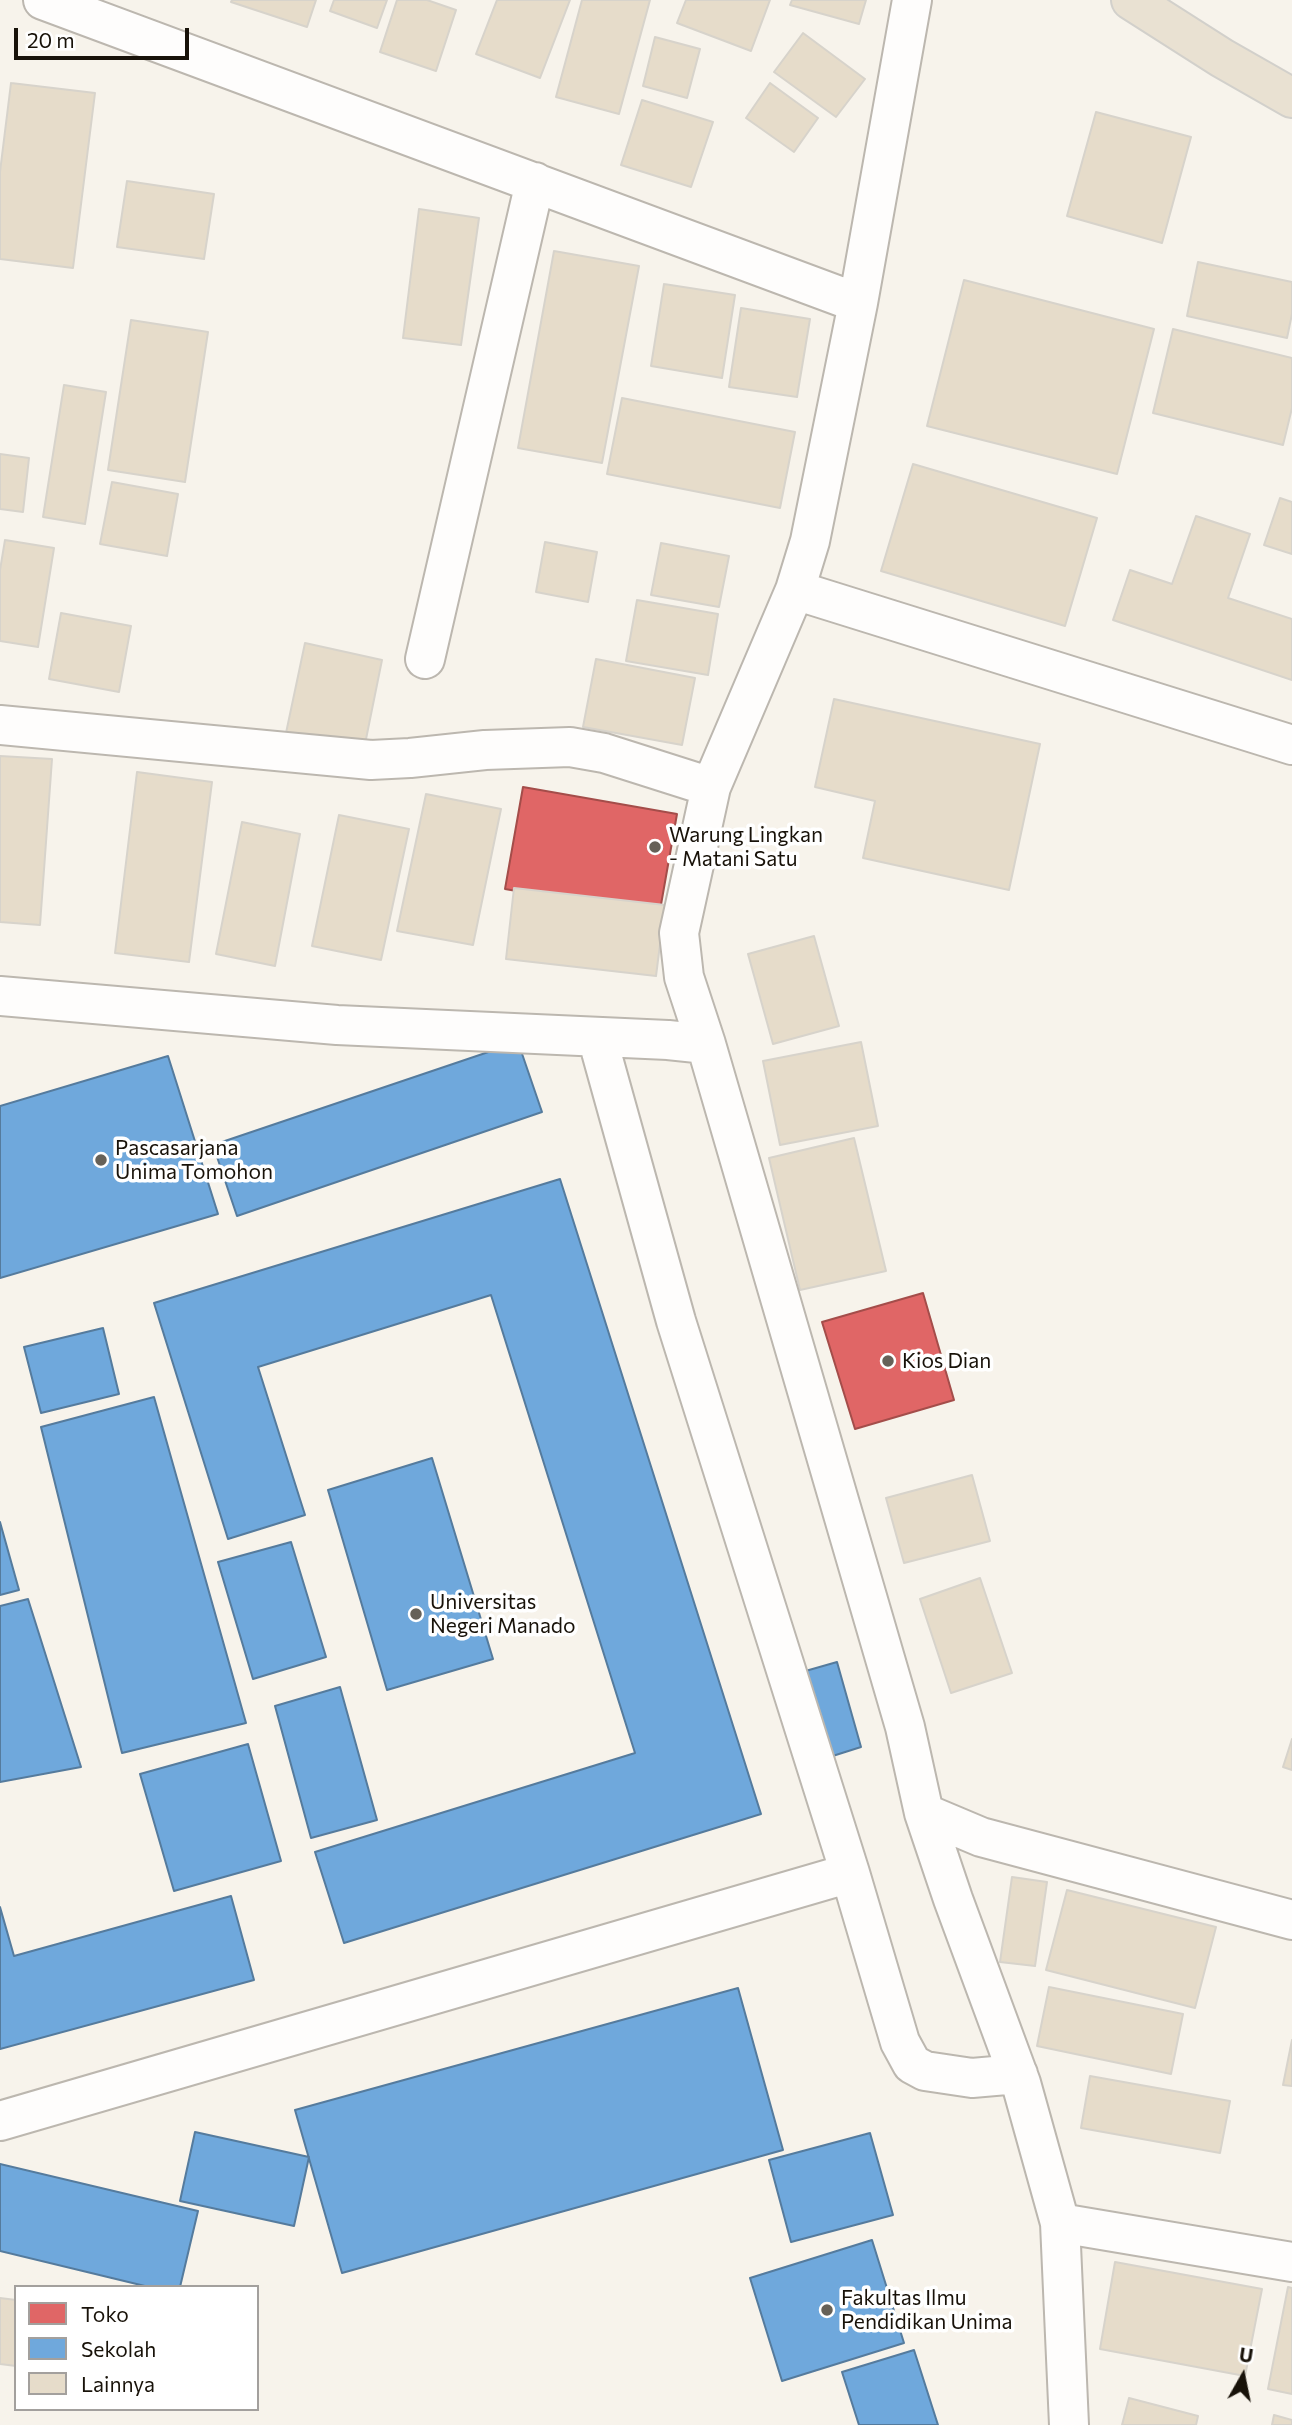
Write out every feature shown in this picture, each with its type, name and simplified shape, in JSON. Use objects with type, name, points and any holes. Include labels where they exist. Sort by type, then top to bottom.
[{"type":"highway","points":[[1131,0],[1222,58],[1292,97]]},
{"type":"street","points":[[43,0],[858,303]]},
{"type":"street","points":[[912,0],[858,303],[810,541],[795,590],[711,787],[679,933],[684,977],[706,1044],[905,1727],[924,1813],[1018,2074],[1060,2223],[1069,2425]]},
{"type":"street","points":[[425,659],[535,182]]},
{"type":"street","points":[[795,590],[1292,745]]},
{"type":"street","points":[[0,725],[371,760],[508,748],[570,747],[604,753],[711,787]]},
{"type":"street","points":[[0,996],[337,1025],[706,1044]]},
{"type":"street","points":[[597,1037],[676,1321],[900,2042],[912,2064],[925,2071],[972,2078],[1018,2074]]},
{"type":"street","points":[[924,1813],[981,1837],[1292,1920]]},
{"type":"street","points":[[0,2121],[590,1948],[812,1886],[849,1873]]},
{"type":"street","points":[[1060,2223],[1292,2262]]},
{"type":"building: Toko","points":[[523,787],[677,814],[659,916],[505,889]]},
{"type":"building: Toko","name":"Kios Dian","points":[[923,1293],[954,1400],[855,1429],[822,1322]]},
{"type":"building: Sekolah","points":[[518,1042],[542,1112],[237,1216],[213,1145]]},
{"type":"building: Sekolah","name":"Pascasarjana Unima Tomohon","points":[[168,1056],[218,1214],[0,1278],[0,1106]]},
{"type":"building: Sekolah","points":[[560,1179],[761,1814],[344,1943],[315,1852],[635,1753],[491,1295],[258,1367],[305,1515],[228,1539],[154,1303]]},
{"type":"building: Sekolah","points":[[103,1328],[119,1394],[41,1413],[24,1347]]},
{"type":"building: Sekolah","points":[[154,1397],[246,1723],[122,1753],[41,1427]]},
{"type":"building: Sekolah","points":[[432,1458],[493,1659],[387,1690],[328,1490]]},
{"type":"building: Sekolah","points":[[0,1522],[19,1590],[0,1595]]},
{"type":"building: Sekolah","points":[[291,1542],[326,1657],[253,1679],[218,1562]]},
{"type":"building: Sekolah","points":[[28,1599],[81,1767],[0,1782],[0,1606]]},
{"type":"building: Sekolah","points":[[837,1662],[861,1747],[820,1760],[795,1674]]},
{"type":"building: Sekolah","points":[[340,1687],[377,1820],[311,1838],[275,1706]]},
{"type":"building: Sekolah","points":[[248,1744],[281,1861],[174,1891],[140,1774]]},
{"type":"building: Sekolah","points":[[231,1896],[254,1980],[0,2049],[0,1907],[14,1956]]},
{"type":"building: Sekolah","points":[[738,1988],[783,2150],[342,2273],[295,2110]]},
{"type":"building: Sekolah","points":[[195,2132],[309,2157],[294,2226],[180,2201]]},
{"type":"building: Sekolah","points":[[870,2133],[893,2215],[791,2242],[769,2160]]},
{"type":"building: Sekolah","points":[[0,2164],[198,2211],[180,2285],[141,2285],[0,2251]]},
{"type":"building: Sekolah","name":"Fakultas Ilmu Pendidikan Unima","points":[[872,2240],[904,2343],[782,2381],[750,2278]]},
{"type":"building: Sekolah","points":[[914,2350],[938,2425],[859,2425],[842,2372]]},
{"type":"building: Lainnya","points":[[316,0],[307,27],[231,2]]},
{"type":"building: Lainnya","points":[[334,0],[387,0],[377,28],[330,11]]},
{"type":"building: Lainnya","points":[[397,0],[427,0],[456,10],[436,71],[380,52]]},
{"type":"building: Lainnya","points":[[497,0],[570,0],[540,78],[476,54]]},
{"type":"building: Lainnya","points":[[582,0],[650,0],[619,114],[556,97]]},
{"type":"building: Lainnya","points":[[686,0],[770,0],[751,51],[677,23]]},
{"type":"building: Lainnya","points":[[792,0],[866,0],[859,24],[790,5]]},
{"type":"building: Lainnya","points":[[803,33],[865,79],[836,117],[774,72]]},
{"type":"building: Lainnya","points":[[655,37],[700,49],[687,98],[643,86]]},
{"type":"building: Lainnya","points":[[11,83],[95,93],[73,268],[0,259],[0,172]]},
{"type":"building: Lainnya","points":[[770,83],[818,118],[794,152],[746,118]]},
{"type":"building: Lainnya","points":[[642,100],[713,122],[691,187],[621,165]]},
{"type":"building: Lainnya","points":[[1096,112],[1191,137],[1162,243],[1067,216]]},
{"type":"building: Lainnya","points":[[127,181],[214,194],[204,259],[117,247]]},
{"type":"building: Lainnya","points":[[419,209],[479,218],[461,345],[403,338]]},
{"type":"building: Lainnya","points":[[554,251],[639,266],[602,463],[518,448]]},
{"type":"building: Lainnya","points":[[1198,262],[1292,282],[1292,314],[1287,338],[1187,316]]},
{"type":"building: Lainnya","points":[[964,280],[1154,329],[1117,474],[927,426]]},
{"type":"building: Lainnya","points":[[664,284],[735,295],[722,378],[651,366]]},
{"type":"building: Lainnya","points":[[741,308],[810,319],[797,397],[729,387]]},
{"type":"building: Lainnya","points":[[131,320],[208,332],[185,482],[108,470]]},
{"type":"building: Lainnya","points":[[1173,329],[1292,358],[1292,408],[1283,445],[1153,413]]},
{"type":"building: Lainnya","points":[[64,385],[106,392],[85,524],[43,517]]},
{"type":"building: Lainnya","points":[[622,398],[795,432],[780,508],[607,474]]},
{"type":"building: Lainnya","points":[[0,454],[29,458],[23,512],[0,509]]},
{"type":"building: Lainnya","points":[[913,464],[1097,518],[1065,626],[881,571]]},
{"type":"building: Lainnya","points":[[112,482],[178,494],[167,556],[100,544]]},
{"type":"building: Lainnya","points":[[1280,498],[1292,502],[1292,554],[1264,545]]},
{"type":"building: Lainnya","points":[[1196,516],[1250,534],[1228,598],[1292,619],[1292,680],[1113,620],[1130,570],[1172,584]]},
{"type":"building: Lainnya","points":[[5,540],[54,548],[38,647],[0,641],[0,570]]},
{"type":"building: Lainnya","points":[[545,542],[597,552],[588,602],[536,592]]},
{"type":"building: Lainnya","points":[[661,543],[729,556],[719,607],[651,595]]},
{"type":"building: Lainnya","points":[[637,600],[718,614],[708,675],[626,661]]},
{"type":"building: Lainnya","points":[[61,613],[131,626],[119,692],[49,679]]},
{"type":"building: Lainnya","points":[[305,643],[382,660],[364,749],[286,733]]},
{"type":"building: Lainnya","points":[[596,659],[695,678],[682,745],[583,727]]},
{"type":"building: Lainnya","points":[[834,699],[1040,744],[1009,890],[863,858],[875,801],[815,787]]},
{"type":"building: Lainnya","points":[[0,756],[52,759],[40,925],[0,922]]},
{"type":"building: Lainnya","points":[[137,772],[212,782],[189,962],[115,953]]},
{"type":"building: Lainnya","points":[[426,794],[501,809],[473,945],[397,931]]},
{"type":"building: Lainnya","points":[[339,815],[409,829],[381,960],[312,946]]},
{"type":"building: Lainnya","points":[[242,822],[300,834],[275,966],[216,954]]},
{"type":"building: Lainnya","points":[[514,888],[665,905],[656,976],[506,959]]},
{"type":"building: Lainnya","points":[[814,936],[839,1026],[773,1044],[748,954]]},
{"type":"building: Lainnya","points":[[861,1042],[878,1126],[780,1145],[763,1061]]},
{"type":"building: Lainnya","points":[[854,1138],[886,1271],[800,1290],[769,1158]]},
{"type":"building: Lainnya","points":[[972,1475],[990,1541],[904,1563],[886,1498]]},
{"type":"building: Lainnya","points":[[980,1578],[1012,1673],[951,1693],[920,1599]]},
{"type":"building: Lainnya","points":[[1292,1739],[1292,1770],[1283,1767]]},
{"type":"building: Lainnya","points":[[1012,1877],[1047,1882],[1035,1966],[1000,1962]]},
{"type":"building: Lainnya","points":[[1067,1890],[1216,1927],[1195,2008],[1046,1970]]},
{"type":"building: Lainnya","points":[[1049,1987],[1183,2014],[1171,2074],[1037,2046]]},
{"type":"building: Lainnya","points":[[1292,2040],[1292,2086],[1283,2085]]},
{"type":"building: Lainnya","points":[[1090,2076],[1230,2101],[1220,2153],[1081,2128]]},
{"type":"building: Lainnya","points":[[1115,2262],[1262,2289],[1245,2376],[1100,2349]]},
{"type":"building: Lainnya","points":[[1288,2287],[1292,2288],[1292,2394],[1268,2389]]},
{"type":"building: Lainnya","points":[[0,2298],[14,2300],[14,2366],[0,2364]]},
{"type":"building: Lainnya","points":[[1129,2398],[1198,2416],[1196,2425],[1122,2425]]},
{"type":"building: Lainnya","points":[[1274,2415],[1292,2420],[1292,2425],[1272,2425]]},
{"type":"place","name":"Warung Lingkan - Matani Satu","points":[[655,847]]},
{"type":"place","name":"Pascasarjana Unima Tomohon","points":[[101,1160]]},
{"type":"place","name":"Kios Dian","points":[[888,1361]]},
{"type":"place","name":"Universitas Negeri Manado","points":[[416,1614]]},
{"type":"place","name":"Fakultas Ilmu Pendidikan Unima","points":[[827,2310]]}]
